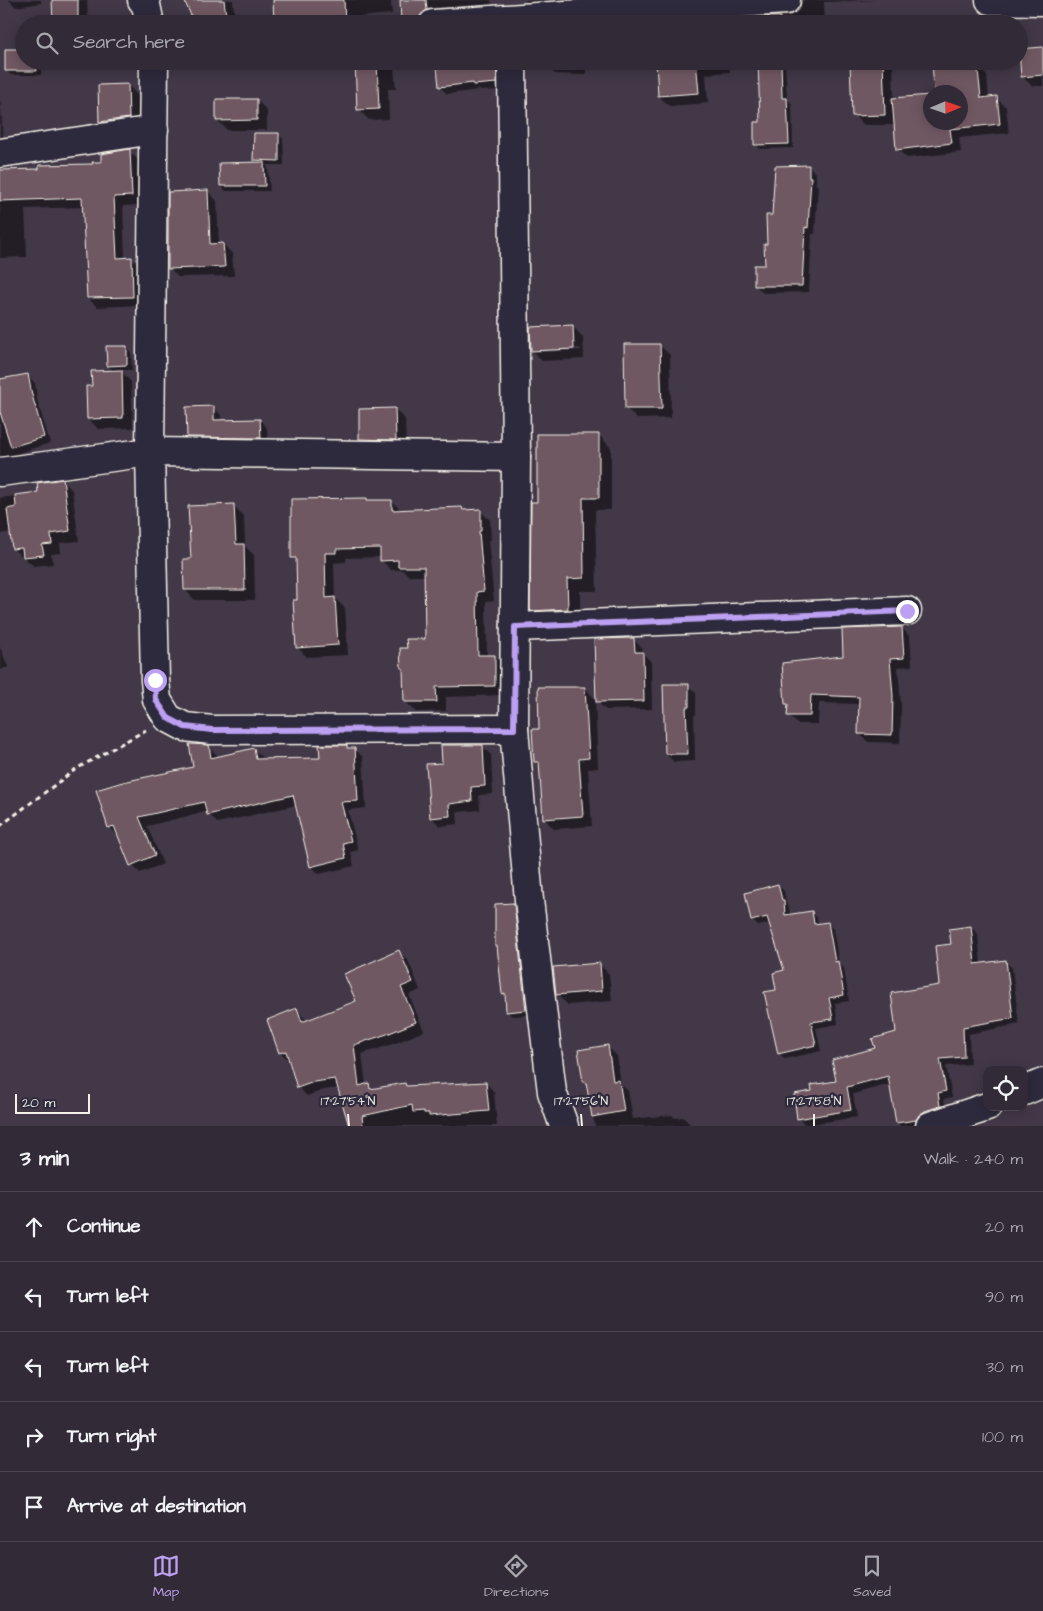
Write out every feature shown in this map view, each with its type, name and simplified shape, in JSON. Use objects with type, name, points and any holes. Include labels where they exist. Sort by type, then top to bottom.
[{"type":"street","points":[[142,0],[146,5],[148,15]]},
{"type":"street","points":[[556,15],[621,6],[786,0]]},
{"type":"street","points":[[990,0],[1043,1]]},
{"type":"street","points":[[154,70],[150,452],[156,700],[168,718],[185,727],[212,730],[514,729]]},
{"type":"street","points":[[512,70],[516,457],[514,729],[529,900],[552,1092],[564,1126]]},
{"type":"street","points":[[0,153],[154,130]]},
{"type":"street","points":[[0,472],[150,452],[516,457]]},
{"type":"street","points":[[515,627],[907,611]]},
{"type":"street","points":[[1028,1089],[1043,1083]]},
{"type":"street","points":[[930,1126],[983,1108]]},
{"type":"path","points":[[0,826],[76,769],[168,718]]},
{"type":"building","points":[[52,0],[78,0],[78,15],[53,15]]},
{"type":"building","points":[[184,0],[224,0],[226,15],[191,15]]},
{"type":"building","points":[[273,0],[344,0],[345,15],[274,15]]},
{"type":"building","points":[[400,0],[426,0],[427,10],[421,15],[401,15]]},
{"type":"building","points":[[1043,47],[1043,75],[1021,77],[1020,70],[1028,70],[1028,48]]},
{"type":"building","points":[[5,49],[15,49],[15,70],[37,71],[5,71]]},
{"type":"building","points":[[355,70],[377,70],[379,109],[357,110]]},
{"type":"building","points":[[437,70],[496,70],[497,83],[473,85],[473,83],[439,87]]},
{"type":"building","points":[[657,70],[697,70],[699,93],[658,96]]},
{"type":"building","points":[[758,70],[781,70],[782,98],[787,98],[789,144],[754,145],[754,122],[760,122]]},
{"type":"building","points":[[850,70],[883,70],[885,115],[852,116]]},
{"type":"building","points":[[933,70],[978,70],[981,98],[997,96],[1000,124],[968,127],[968,85],[934,85]]},
{"type":"building","points":[[128,84],[129,118],[99,122],[98,85]]},
{"type":"building","points":[[923,96],[923,130],[950,130],[952,143],[896,150],[892,98]]},
{"type":"building","points":[[216,99],[257,99],[257,120],[216,121]]},
{"type":"building","points":[[254,133],[279,133],[279,161],[253,160]]},
{"type":"building","points":[[130,149],[132,196],[114,197],[117,258],[132,257],[133,297],[87,298],[82,198],[0,201],[0,170],[39,169],[39,165],[93,164],[92,162],[101,162],[101,154]]},
{"type":"building","points":[[264,162],[265,186],[220,186],[219,163]]},
{"type":"building","points":[[809,165],[809,177],[811,177],[808,228],[805,227],[802,286],[754,286],[754,265],[765,265],[764,244],[767,244],[766,215],[772,215],[775,166]]},
{"type":"building","points":[[208,190],[210,244],[223,243],[225,267],[168,269],[168,192]]},
{"type":"building","points":[[573,325],[574,349],[531,351],[530,327]]},
{"type":"building","points":[[624,344],[660,344],[662,409],[625,409]]},
{"type":"building","points":[[106,346],[127,346],[127,365],[107,366]]},
{"type":"building","points":[[122,370],[123,418],[87,419],[86,386],[92,386],[91,371]]},
{"type":"building","points":[[28,374],[44,437],[11,447],[0,412],[0,379]]},
{"type":"building","points":[[214,406],[214,420],[260,419],[261,438],[187,437],[186,407]]},
{"type":"building","points":[[395,408],[396,440],[359,439],[359,409]]},
{"type":"building","points":[[537,434],[599,434],[599,498],[583,498],[584,578],[567,579],[568,609],[530,611],[531,502],[537,502]]},
{"type":"building","points":[[63,479],[70,531],[51,534],[52,544],[42,545],[44,555],[23,557],[22,548],[12,549],[7,509],[16,507],[15,495],[38,492],[37,483]]},
{"type":"building","points":[[367,498],[367,500],[392,500],[392,510],[462,507],[463,510],[481,509],[481,531],[479,531],[484,591],[477,592],[478,655],[495,655],[495,686],[436,687],[437,702],[404,702],[403,668],[401,668],[400,648],[407,648],[406,639],[425,639],[424,567],[398,567],[398,560],[380,561],[380,548],[336,549],[336,553],[325,553],[326,598],[335,597],[338,645],[296,648],[293,600],[297,600],[296,558],[291,558],[291,499]]},
{"type":"building","points":[[234,504],[236,544],[244,544],[245,590],[184,590],[183,559],[191,559],[188,506]]},
{"type":"building","points":[[902,627],[904,658],[890,659],[893,696],[892,735],[858,734],[859,697],[811,695],[810,716],[787,716],[788,704],[785,704],[782,663],[843,656],[842,629]]},
{"type":"building","points":[[634,638],[635,652],[643,652],[644,701],[596,702],[594,639]]},
{"type":"building","points":[[663,684],[689,684],[689,707],[686,707],[688,754],[665,754]]},
{"type":"building","points":[[538,687],[585,687],[589,758],[579,759],[583,816],[543,819],[539,762],[534,762],[532,729],[539,729]]},
{"type":"building","points":[[189,744],[209,745],[211,758],[254,748],[256,759],[320,758],[319,745],[347,745],[347,748],[355,748],[358,801],[341,802],[351,841],[343,843],[346,858],[310,867],[293,795],[207,815],[204,802],[139,817],[155,855],[130,866],[114,826],[108,828],[96,790],[123,782],[193,767]]},
{"type":"building","points":[[441,745],[483,745],[485,786],[471,787],[472,801],[449,804],[450,816],[430,818],[426,764],[442,763]]},
{"type":"building","points":[[778,884],[782,900],[784,900],[785,915],[812,911],[814,924],[828,922],[835,962],[838,961],[844,995],[829,998],[833,1019],[811,1022],[816,1045],[778,1054],[764,992],[776,990],[773,973],[784,970],[767,917],[751,921],[745,893]]},
{"type":"building","points":[[514,903],[526,1010],[506,1012],[505,993],[502,994],[497,946],[495,946],[495,904]]},
{"type":"building","points":[[971,926],[975,964],[1006,960],[1013,1018],[963,1027],[964,1057],[940,1059],[946,1091],[938,1093],[940,1106],[925,1111],[916,1120],[896,1123],[888,1076],[847,1087],[851,1110],[797,1119],[794,1094],[812,1091],[811,1085],[836,1081],[832,1060],[875,1048],[872,1039],[896,1032],[891,993],[939,985],[935,946],[951,944],[949,929]]},
{"type":"building","points":[[399,950],[413,982],[401,987],[416,1022],[354,1045],[359,1086],[369,1083],[370,1089],[405,1083],[406,1086],[486,1082],[489,1111],[429,1116],[429,1113],[424,1113],[424,1111],[413,1112],[412,1105],[362,1116],[363,1126],[349,1126],[335,1079],[314,1082],[297,1088],[286,1051],[279,1053],[267,1020],[297,1008],[302,1022],[356,1001],[344,974]]},
{"type":"building","points":[[600,963],[602,991],[556,995],[553,967]]},
{"type":"building","points":[[608,1045],[613,1081],[619,1080],[624,1111],[592,1117],[586,1082],[583,1082],[578,1050]]},
{"type":"route","points":[[155,680],[156,700],[168,718],[185,727],[212,730],[514,729],[515,627],[907,611]]}]
